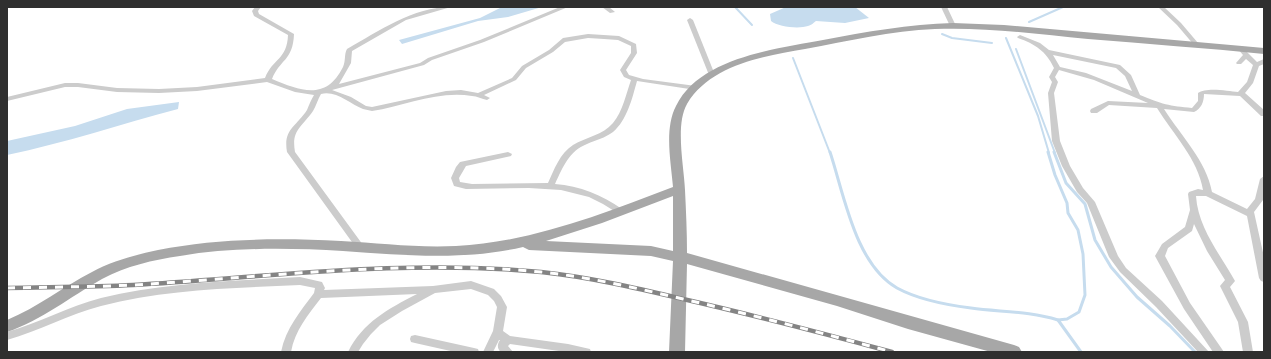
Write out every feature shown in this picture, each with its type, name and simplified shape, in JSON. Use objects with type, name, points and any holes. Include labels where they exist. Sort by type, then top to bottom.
[{"type":"main road","points":[[677,352],[679,189],[676,148],[677,121],[681,106],[696,88],[712,75],[730,66],[752,58],[800,47],[884,31],[953,26],[1196,44],[1244,52],[1264,51]]},
{"type":"main road","points":[[7,326],[24,320],[64,297],[96,276],[114,267],[140,259],[180,251],[284,245],[456,252],[514,244],[558,233],[679,189]]},
{"type":"main road","points":[[514,244],[659,252],[704,262],[830,298],[908,323],[1014,352]]},
{"type":"street","points":[[258,7],[255,11],[256,15],[291,34],[288,53],[269,74],[268,80]]},
{"type":"street","points":[[422,13],[429,7]]},
{"type":"street","points":[[331,89],[346,66],[349,59],[349,50],[404,19],[448,7]]},
{"type":"street","points":[[7,99],[65,85],[78,84],[118,90],[159,91],[197,89],[268,80],[294,89],[318,94],[331,89],[422,64],[430,59],[482,41],[565,7]]},
{"type":"street","points":[[605,7],[612,12]]},
{"type":"street","points":[[944,7],[953,26]]},
{"type":"street","points":[[1162,7],[1183,28],[1196,44]]},
{"type":"street","points":[[690,20],[712,75]]},
{"type":"street","points":[[331,89],[364,107],[372,109],[452,93],[480,94],[508,83],[514,79],[524,67],[551,51],[558,42],[572,37],[588,36],[619,38],[634,45],[634,53],[623,70],[626,76],[634,79],[696,88]]},
{"type":"street","points":[[1020,37],[1037,43],[1054,59],[1057,68],[1052,77],[1055,82],[1051,93],[1056,141],[1066,166],[1080,190],[1091,202],[1106,242],[1120,266],[1204,352]]},
{"type":"street","points":[[1048,52],[1118,66],[1128,75],[1137,95]]},
{"type":"street","points":[[1239,63],[1244,52],[1256,65]]},
{"type":"street","points":[[1256,65],[1264,62]]},
{"type":"street","points":[[1094,111],[1108,103],[1194,110],[1201,101],[1201,93],[1242,93],[1250,83],[1256,65]]},
{"type":"street","points":[[1057,68],[1081,72],[1137,95],[1159,106],[1182,139],[1205,178],[1208,194]]},
{"type":"street","points":[[551,185],[569,151],[577,145],[604,134],[616,124],[627,103],[634,79]]},
{"type":"street","points":[[1242,93],[1264,114]]},
{"type":"street","points":[[318,94],[310,110],[292,133],[289,141],[291,152],[360,247]]},
{"type":"street","points":[[480,94],[487,98]]},
{"type":"street","points":[[1252,101],[1264,104]]},
{"type":"street","points":[[508,154],[463,164],[455,178],[457,184],[463,186],[551,185],[592,194],[608,201],[619,211]]},
{"type":"street","points":[[1264,179],[1259,200],[1250,214],[1264,278]]},
{"type":"street","points":[[1248,352],[1243,322],[1225,286],[1230,281],[1208,243],[1191,202],[1192,194],[1198,192],[1208,194],[1250,214]]},
{"type":"street","points":[[1194,210],[1189,229],[1165,246],[1160,256],[1187,306],[1219,352]]},
{"type":"street","points":[[7,336],[28,331],[99,302],[131,295],[300,281],[319,285],[320,288],[318,294],[293,329],[288,340],[286,352]]},
{"type":"street","points":[[318,294],[433,290],[471,285],[491,292],[498,299],[502,307],[498,330],[488,352]]},
{"type":"street","points":[[353,352],[363,336],[372,327],[405,305],[433,290]]},
{"type":"street","points":[[498,330],[501,336],[508,340],[568,348],[586,352]]},
{"type":"street","points":[[415,339],[474,352]]},
{"type":"street","points":[[508,340],[503,344],[503,348],[508,352]]},
{"type":"water","points":[[502,7],[542,7],[508,17],[478,21],[402,44],[399,40],[480,18]]},
{"type":"water","points":[[786,7],[855,7],[869,18],[845,23],[816,21],[809,26],[804,27],[783,26],[771,21],[770,14]]},
{"type":"water","points":[[179,102],[178,109],[72,139],[7,155],[7,141],[75,126],[127,109]]},
{"type":"waterway","points":[[735,7],[752,25]]},
{"type":"waterway","points":[[1029,22],[1063,7]]},
{"type":"waterway","points":[[942,34],[952,38],[992,43]]},
{"type":"waterway","points":[[1006,38],[1038,116],[1049,153]]},
{"type":"waterway","points":[[1016,49],[1055,153]]},
{"type":"waterway","points":[[793,58],[830,153]]},
{"type":"waterway","points":[[830,152],[846,207],[861,245],[871,263],[883,277],[897,288],[914,296],[943,304],[1025,313],[1058,320]]},
{"type":"waterway","points":[[1048,152],[1055,175],[1067,203],[1068,213],[1078,230],[1083,254],[1085,295],[1079,312],[1067,319],[1058,320]]},
{"type":"waterway","points":[[1054,152],[1066,183],[1085,204],[1095,240],[1111,267],[1137,297],[1170,326],[1195,352]]},
{"type":"waterway","points":[[1058,320],[1081,352]]},
{"type":"railway","points":[[7,288],[133,285],[388,268],[490,268],[559,274],[648,291],[814,331],[892,352]]}]
